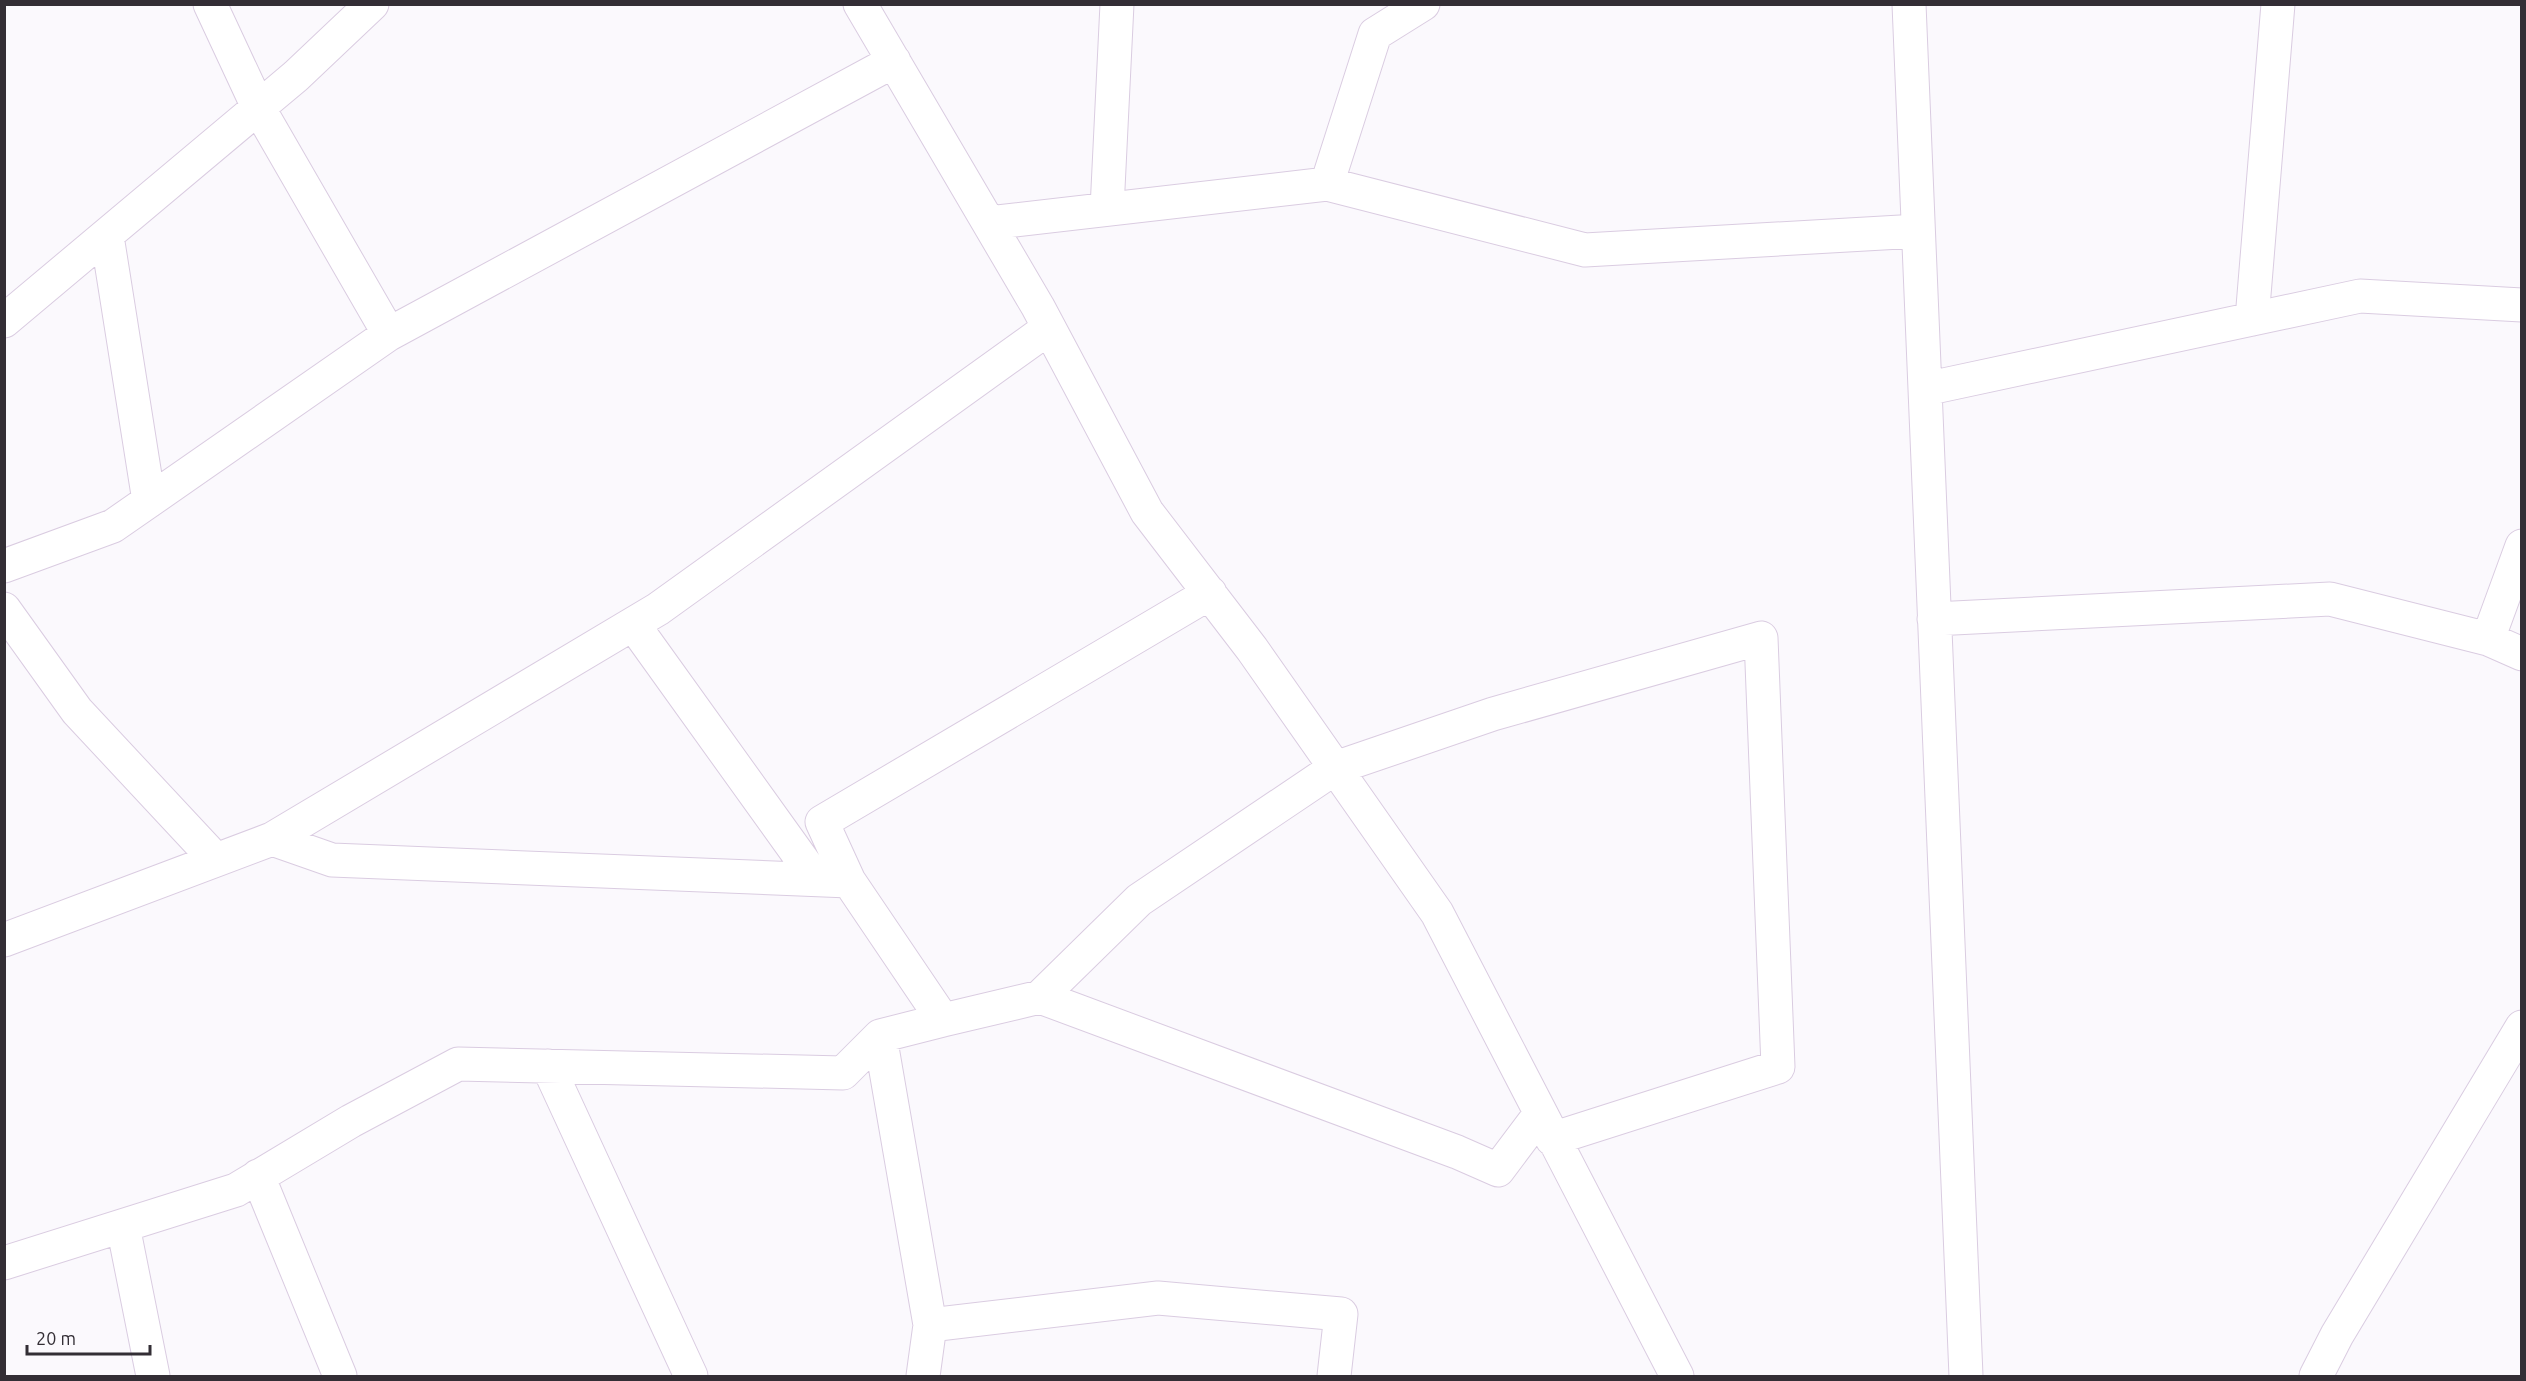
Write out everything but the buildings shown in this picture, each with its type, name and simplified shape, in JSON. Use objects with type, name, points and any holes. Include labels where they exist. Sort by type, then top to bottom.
[{"type":"street","points":[[210,4],[258,108],[389,334]]},
{"type":"street","points":[[4,321],[296,76],[372,4]]},
{"type":"street","points":[[860,4],[1049,328],[1147,512],[1252,649],[1437,913],[1677,1377]]},
{"type":"street","points":[[1107,209],[1117,4]]},
{"type":"street","points":[[1327,184],[1375,34],[1423,4]]},
{"type":"street","points":[[1909,4],[1966,1377]]},
{"type":"street","points":[[2252,319],[2278,4]]},
{"type":"street","points":[[4,566],[113,526],[389,334],[894,61]]},
{"type":"street","points":[[989,223],[1327,184],[1585,250],[1918,231]]},
{"type":"street","points":[[107,236],[149,501]]},
{"type":"street","points":[[1925,389],[2360,296],[2522,305]]},
{"type":"street","points":[[4,940],[272,839],[658,609],[1049,328]]},
{"type":"street","points":[[2488,639],[2522,546]]},
{"type":"street","points":[[943,1020],[849,881],[822,822],[1210,593]]},
{"type":"street","points":[[1934,619],[2330,599],[2488,639],[2522,654]]},
{"type":"street","points":[[4,609],[77,711],[216,860]]},
{"type":"street","points":[[633,624],[816,879]]},
{"type":"street","points":[[4,1263],[236,1190],[351,1121],[458,1064],[843,1073],[880,1036],[1040,997],[1139,900],[1335,768],[1493,714],[1761,638],[1778,1067],[1546,1126],[1498,1170],[1457,1152],[1040,997]]},
{"type":"street","points":[[272,839],[332,860],[849,881]]},
{"type":"street","points":[[2316,1377],[2337,1335],[2522,1027]]},
{"type":"street","points":[[880,1036],[930,1325],[922,1377]]},
{"type":"street","points":[[548,1066],[691,1377]]},
{"type":"street","points":[[258,1176],[340,1377]]},
{"type":"street","points":[[123,1226],[153,1377]]},
{"type":"street","points":[[930,1325],[1158,1298],[1341,1314],[1334,1377]]}]
